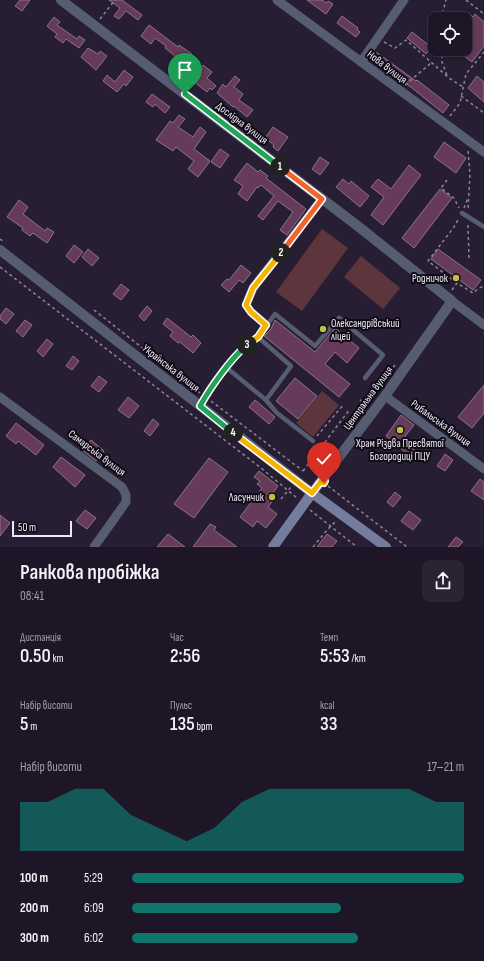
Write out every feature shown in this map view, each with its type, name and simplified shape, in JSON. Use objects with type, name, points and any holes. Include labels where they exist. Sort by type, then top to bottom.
[{"type":"main road","name":"Центральна вулиця","points":[[273,547],[312,493]]},
{"type":"main road","name":"Українська вулиця","points":[[312,493],[342,514],[374,543],[386,547]]},
{"type":"street","name":"Дослідна вулиця","points":[[61,0],[322,199],[484,325]]},
{"type":"street","name":"Нова вулиця","points":[[277,0],[484,152]]},
{"type":"street","points":[[361,62],[404,0]]},
{"type":"street","points":[[266,325],[251,312],[246,305],[253,288],[322,199]]},
{"type":"street","name":"Українська вулиця","points":[[3,246],[200,406],[312,493]]},
{"type":"street","name":"Центральна вулиця","points":[[312,493],[385,396],[450,299]]},
{"type":"street","name":"Самарська вулиця","points":[[0,396],[122,487],[126,494],[126,502],[94,547]]},
{"type":"street","name":"Рибальська вулиця","points":[[385,396],[484,469]]},
{"type":"lane","points":[[462,213],[484,227]]},
{"type":"lane","points":[[200,406],[227,368],[242,350],[258,337],[275,314],[315,346],[339,318],[383,355],[365,378]]},
{"type":"lane","points":[[258,337],[292,366],[266,400]]},
{"type":"lane","points":[[227,368],[266,400],[277,413],[313,441]]},
{"type":"path","points":[[95,26],[115,0]]},
{"type":"path","points":[[443,12],[446,0]]},
{"type":"path","points":[[466,0],[484,14]]},
{"type":"path","points":[[377,38],[395,48],[406,40],[449,78],[463,87]]},
{"type":"path","points":[[445,124],[460,103],[466,74],[484,52]]},
{"type":"path","points":[[442,56],[442,62],[449,78]]},
{"type":"path","points":[[398,90],[431,63]]},
{"type":"path","points":[[461,96],[484,114]]},
{"type":"path","points":[[466,140],[470,174],[468,217],[469,260]]},
{"type":"path","points":[[447,180],[441,188],[454,198],[462,213]]},
{"type":"path","points":[[469,195],[462,213],[454,227],[428,261],[473,293],[484,286]]},
{"type":"path","points":[[0,239],[3,246]]},
{"type":"path","points":[[0,267],[358,547]]},
{"type":"path","points":[[450,299],[457,283]]},
{"type":"path","points":[[91,309],[303,471]]},
{"type":"path","points":[[362,410],[397,362]]},
{"type":"path","points":[[360,400],[367,404]]},
{"type":"path","points":[[313,441],[344,404]]},
{"type":"path","points":[[281,499],[350,409]]},
{"type":"path","points":[[322,480],[407,547]]},
{"type":"path","points":[[313,547],[342,514]]},
{"type":"shaded area","points":[[322,229],[348,248],[302,311],[276,292]]},
{"type":"shaded area","points":[[361,256],[400,288],[383,309],[344,277]]},
{"type":"shaded area","points":[[322,391],[339,405],[313,437],[296,423]]},
{"type":"building","points":[[20,0],[30,0],[22,11],[15,6]]},
{"type":"building","points":[[109,0],[122,0],[142,15],[138,20],[126,11],[119,19],[114,16],[120,8]]},
{"type":"building","points":[[307,0],[322,0],[326,3],[328,1],[333,4],[326,14]]},
{"type":"building","points":[[475,14],[484,22],[484,46],[472,62],[464,56],[472,56],[472,16],[473,17]]},
{"type":"building","points":[[342,16],[358,28],[357,29],[360,32],[356,37],[337,23]]},
{"type":"building","points":[[54,17],[60,22],[57,25],[77,39],[79,36],[85,40],[79,48],[66,39],[63,43],[55,37],[57,34],[47,26]]},
{"type":"building","points":[[149,25],[178,47],[179,45],[192,54],[187,61],[198,71],[203,65],[212,72],[207,78],[216,86],[212,90],[210,88],[207,92],[170,63],[175,56],[165,48],[166,46],[155,38],[151,44],[141,36]]},
{"type":"building","points":[[412,32],[428,45],[428,51],[426,54],[407,38]]},
{"type":"building","points":[[88,48],[98,54],[100,51],[107,56],[96,70],[81,57]]},
{"type":"building","points":[[376,52],[416,81],[417,80],[449,105],[443,113],[412,88],[371,59]]},
{"type":"building","points":[[124,70],[133,77],[126,86],[124,84],[117,92],[103,81],[107,75],[115,82]]},
{"type":"building","points":[[235,76],[240,80],[234,87],[243,94],[239,100],[253,110],[247,117],[217,93],[223,84],[226,87]]},
{"type":"building","points":[[477,76],[484,82],[484,102],[468,88]]},
{"type":"building","points":[[152,94],[170,107],[165,113],[155,104],[153,107],[146,102]]},
{"type":"building","points":[[179,115],[185,119],[178,127],[193,137],[200,127],[206,132],[194,149],[210,161],[198,177],[188,169],[194,161],[176,147],[173,151],[156,140],[170,121],[173,123]]},
{"type":"building","points":[[273,127],[288,137],[278,151],[273,147],[274,145],[265,138]]},
{"type":"building","points":[[444,142],[466,158],[456,173],[434,157]]},
{"type":"building","points":[[220,149],[229,155],[220,168],[211,162]]},
{"type":"building","points":[[320,157],[329,163],[320,175],[312,169]]},
{"type":"building","points":[[247,163],[258,172],[260,170],[268,176],[266,178],[306,209],[287,235],[280,230],[293,212],[278,201],[263,220],[258,216],[274,196],[261,185],[258,188],[257,187],[247,201],[238,194],[243,186],[234,180]]},
{"type":"building","points":[[409,165],[421,175],[383,225],[371,215],[384,197],[371,187],[378,179],[391,189]]},
{"type":"building","points":[[343,179],[349,184],[351,181],[369,196],[360,207],[336,187]]},
{"type":"building","points":[[440,189],[452,198],[414,248],[402,238]]},
{"type":"building","points":[[19,200],[28,207],[23,214],[45,231],[47,228],[54,232],[47,243],[33,233],[30,236],[22,230],[23,228],[7,217]]},
{"type":"building","points":[[74,245],[83,252],[74,263],[66,256]]},
{"type":"building","points":[[88,249],[99,258],[92,266],[82,257]]},
{"type":"building","points":[[438,249],[481,280],[473,290],[431,259]]},
{"type":"building","points":[[241,265],[251,273],[243,283],[239,280],[229,292],[221,285],[227,279],[229,280]]},
{"type":"building","points":[[121,284],[129,290],[121,300],[113,294]]},
{"type":"building","points":[[147,306],[152,311],[144,321],[139,316]]},
{"type":"building","points":[[6,308],[14,314],[6,324],[0,319],[0,316]]},
{"type":"building","points":[[167,318],[191,337],[193,335],[201,343],[193,353],[170,336],[173,332],[163,324]]},
{"type":"building","points":[[25,320],[32,325],[23,337],[16,331]]},
{"type":"building","points":[[275,320],[315,352],[335,328],[359,348],[347,363],[335,352],[325,364],[350,384],[339,397],[264,336],[271,329]]},
{"type":"building","points":[[47,339],[53,344],[43,357],[37,351]]},
{"type":"building","points":[[73,356],[79,361],[72,370],[66,366]]},
{"type":"building","points":[[99,376],[107,382],[99,392],[91,386]]},
{"type":"building","points":[[295,378],[317,396],[298,419],[276,401]]},
{"type":"building","points":[[484,385],[484,413],[472,428],[458,417]]},
{"type":"building","points":[[128,397],[139,406],[129,418],[118,410]]},
{"type":"building","points":[[255,400],[275,417],[269,424],[249,407]]},
{"type":"building","name":"Храм Різдва Пресвятої Богородиці ПЦУ","points":[[401,415],[414,425],[402,440],[417,452],[412,458],[386,436]]},
{"type":"building","points":[[153,419],[159,424],[150,436],[144,431]]},
{"type":"building","points":[[16,423],[44,445],[36,455],[18,441],[16,444],[6,436]]},
{"type":"building","points":[[91,440],[104,451],[96,461],[83,451]]},
{"type":"building","points":[[445,454],[453,460],[445,471],[437,466]]},
{"type":"building","points":[[61,457],[85,475],[75,487],[53,467]]},
{"type":"building","points":[[209,458],[228,472],[194,518],[174,504]]},
{"type":"building","points":[[259,471],[278,486],[271,496],[274,499],[268,507],[277,514],[266,528],[257,521],[253,527],[240,517],[262,488],[257,484],[260,481],[254,477]]},
{"type":"building","points":[[480,479],[484,482],[484,500],[471,491]]},
{"type":"building","points":[[395,492],[401,497],[393,507],[387,502]]},
{"type":"building","points":[[85,510],[96,518],[87,529],[76,521]]},
{"type":"building","points":[[409,511],[421,520],[413,530],[401,521]]},
{"type":"building","points":[[0,515],[10,523],[0,536]]},
{"type":"building","points":[[210,524],[216,527],[214,530],[237,547],[193,547]]},
{"type":"building","points":[[168,534],[185,547],[157,547]]},
{"type":"building","points":[[327,534],[337,541],[332,547],[317,547]]},
{"type":"building","points":[[456,537],[463,542],[458,547],[448,547]]},
{"type":"place","name":"Родничок","points":[[456,278]]},
{"type":"place","name":"Олександрівський ліцей","points":[[323,329]]},
{"type":"place","name":"Храм Різдва Пресвятої Богородиці ПЦУ","points":[[400,430]]},
{"type":"place","name":"Ласунчик","points":[[272,497]]},
{"type":"route","points":[[185,94],[322,199],[253,288],[246,305],[251,312],[266,325],[258,337],[242,350],[227,368],[200,406],[312,493],[322,480],[325,481],[324,483]]}]
